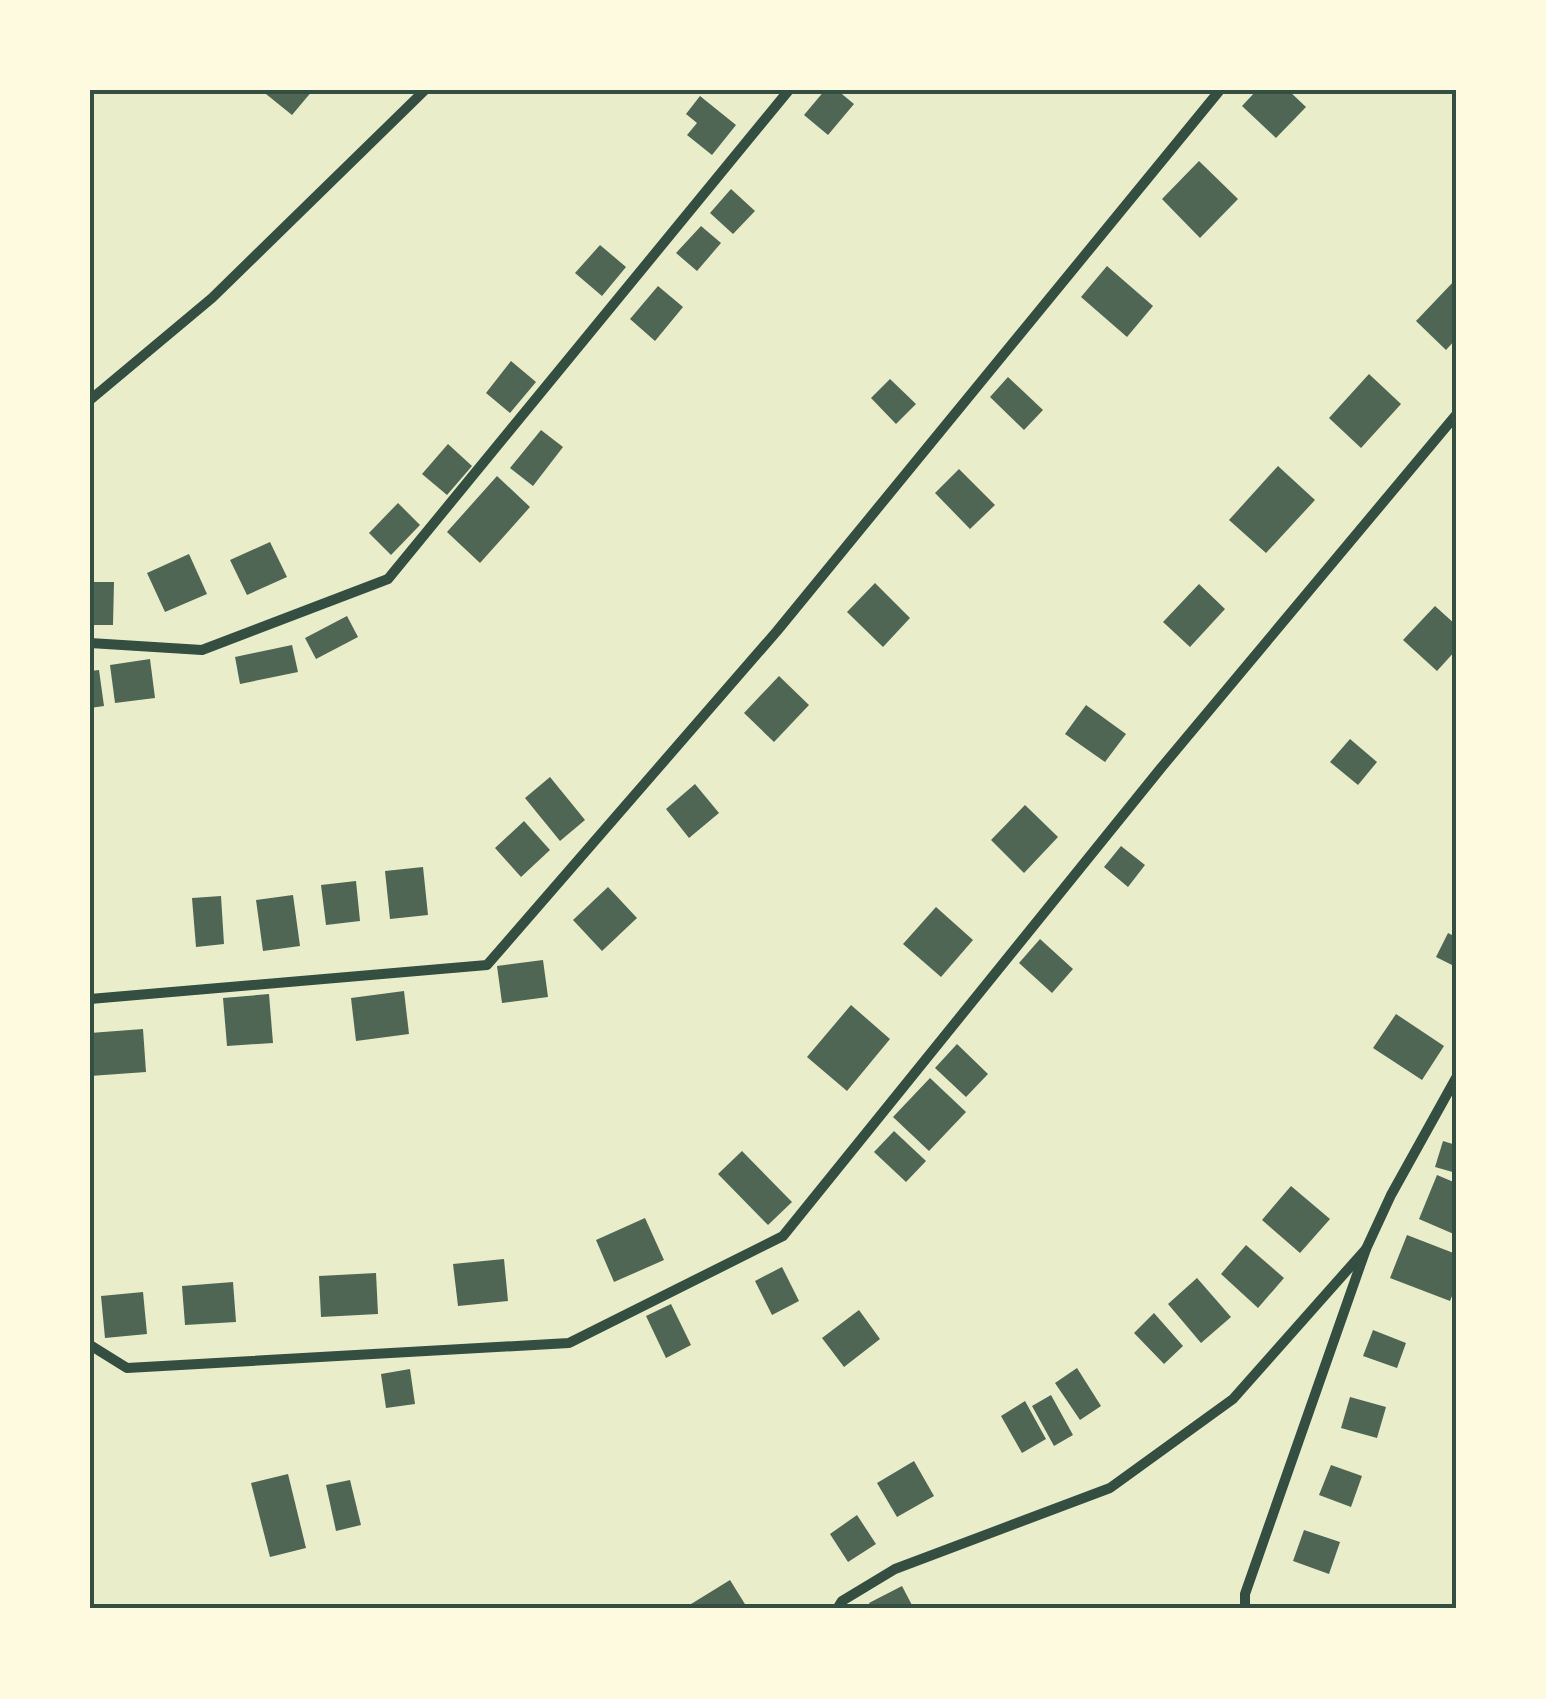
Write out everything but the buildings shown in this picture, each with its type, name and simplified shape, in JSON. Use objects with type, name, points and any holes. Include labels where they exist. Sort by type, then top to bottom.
[{"type":"street","points":[[90,400],[212,298],[425,90]]},
{"type":"street","points":[[90,643],[202,650],[388,579],[789,90]]},
{"type":"street","points":[[90,999],[488,965],[777,631],[1220,90]]},
{"type":"street","points":[[90,1345],[127,1368],[569,1343],[783,1236],[1162,768],[1456,415]]},
{"type":"street","points":[[1245,1609],[1245,1594],[1366,1249],[1390,1195],[1456,1078]]},
{"type":"street","points":[[837,1609],[842,1601],[895,1569],[1110,1488],[1232,1399],[1366,1249]]}]
